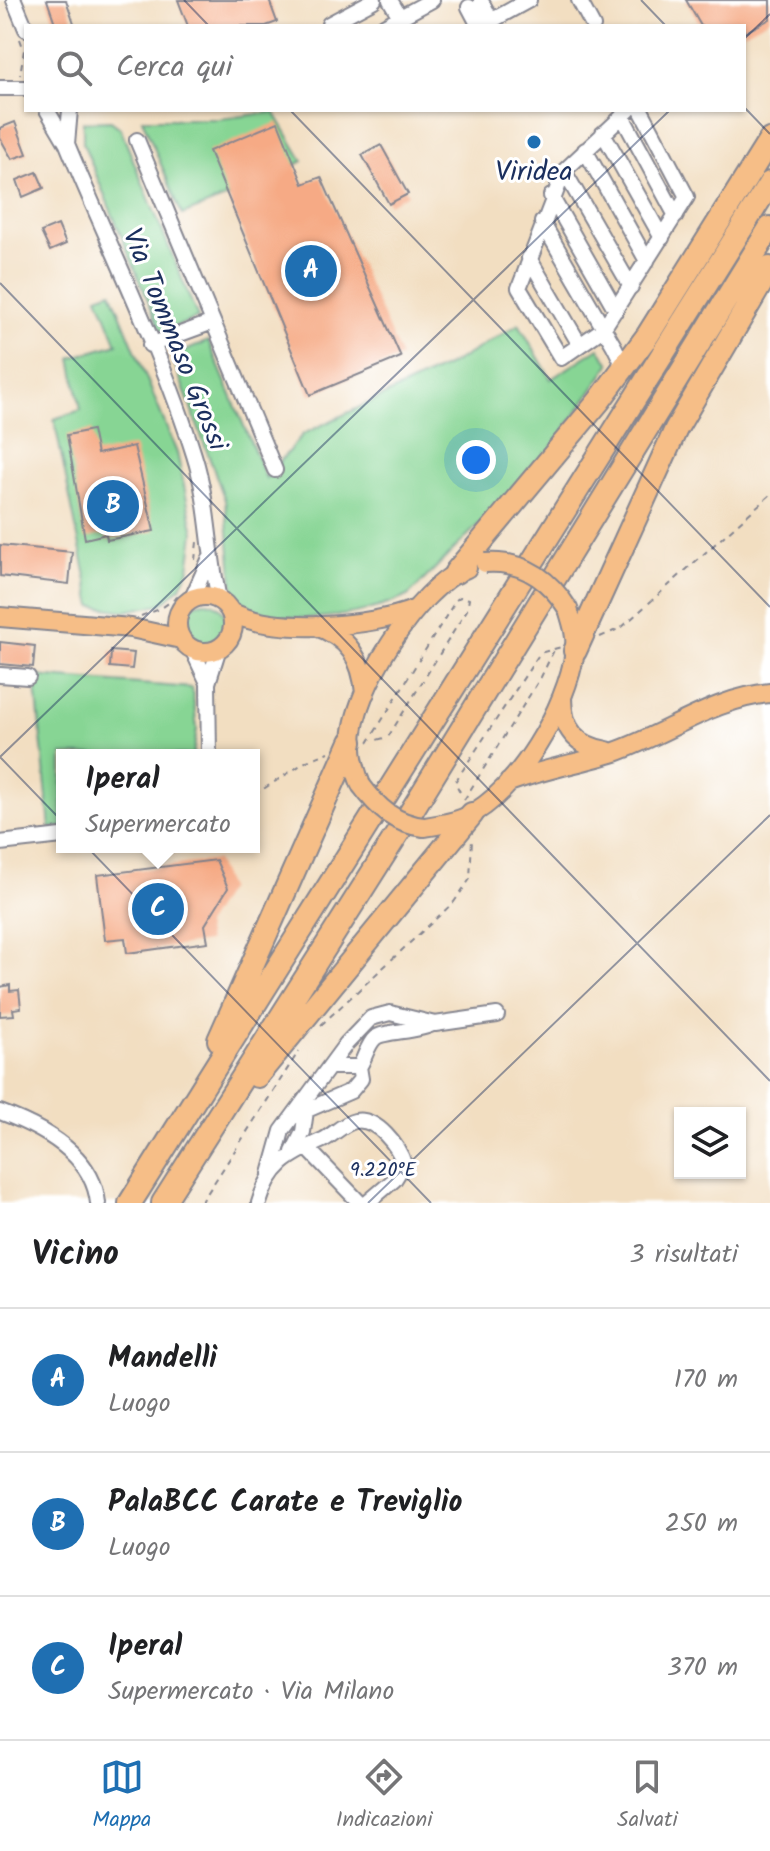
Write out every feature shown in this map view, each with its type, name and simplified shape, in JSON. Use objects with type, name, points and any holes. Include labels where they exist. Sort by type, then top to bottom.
[{"type":"highway","points":[[456,572],[619,375],[685,277],[770,140]]},
{"type":"highway","points":[[130,1203],[770,183]]},
{"type":"highway","points":[[163,1203],[414,807],[770,228]]},
{"type":"highway","points":[[582,646],[676,429],[721,345],[770,268]]},
{"type":"highway","points":[[185,1115],[356,746]]},
{"type":"highway","points":[[207,1134],[468,816]]},
{"type":"main road","points":[[485,563],[506,563],[530,570],[551,587],[568,609],[582,646],[539,742],[509,782],[468,816],[424,827],[409,826],[390,816],[361,785],[356,746],[365,694],[387,650],[419,608],[456,572],[485,563]]},
{"type":"main road","points":[[0,617],[133,622],[161,618],[186,598],[206,595],[272,624],[369,622],[419,608]]},
{"type":"main road","points":[[186,598],[177,622],[187,644]]},
{"type":"main road","points":[[224,644],[234,626],[225,605]]},
{"type":"main road","points":[[133,622],[201,652],[272,624]]},
{"type":"main road","points":[[309,624],[328,630],[347,643],[361,665],[365,694]]},
{"type":"main road","points":[[509,782],[540,770],[614,752],[726,703],[770,693]]},
{"type":"main road","points":[[562,694],[564,719],[572,734],[584,745],[614,752]]},
{"type":"street","points":[[14,0],[23,33]]},
{"type":"street","points":[[329,24],[374,0]]},
{"type":"street","points":[[390,0],[400,17]]},
{"type":"street","points":[[388,24],[432,0]]},
{"type":"street","points":[[579,0],[592,24]]},
{"type":"street","points":[[475,4],[484,24],[504,6],[524,1]]},
{"type":"street","points":[[0,88],[24,89]]},
{"type":"street","name":"Via Tommaso Grossi","points":[[48,112],[67,144],[201,477],[209,560],[225,605]]},
{"type":"street","points":[[67,144],[70,112]]},
{"type":"street","points":[[642,112],[687,197],[676,216],[631,287],[603,329],[561,358],[519,288],[551,196],[564,171],[625,113],[676,216]]},
{"type":"street","points":[[603,133],[662,238]]},
{"type":"street","points":[[137,140],[275,470]]},
{"type":"street","points":[[585,150],[647,261]]},
{"type":"street","points":[[564,171],[631,287]]},
{"type":"street","points":[[551,196],[616,310]]},
{"type":"street","points":[[542,222],[614,346],[621,360],[619,375]]},
{"type":"street","points":[[529,258],[580,345]]},
{"type":"street","points":[[614,346],[624,350],[630,345],[668,289],[685,277]]},
{"type":"street","points":[[150,345],[213,322]]},
{"type":"street","name":"Via Tommaso Grossi","points":[[186,598],[209,560]]},
{"type":"street","points":[[187,644],[208,683]]},
{"type":"street","points":[[209,749],[208,683],[224,644]]},
{"type":"street","points":[[0,675],[28,677]]},
{"type":"street","points":[[0,843],[56,837]]},
{"type":"street","points":[[259,1203],[279,1136],[307,1103],[330,1067],[373,1016],[390,1013],[432,1024]]},
{"type":"street","points":[[307,1103],[351,1091],[361,1079],[359,1067],[372,1040],[379,1035],[403,1034],[432,1024],[497,1015]]},
{"type":"street","points":[[330,1067],[359,1067]]},
{"type":"street","points":[[293,1153],[303,1132],[307,1103]]},
{"type":"street","points":[[2,1117],[39,1128],[68,1148],[93,1183],[98,1203]]},
{"type":"street","points":[[270,1174],[293,1153],[352,1121],[370,1124],[400,1150],[404,1164],[394,1180],[367,1203]]},
{"type":"street","points":[[312,1153],[360,1203]]},
{"type":"path","points":[[23,33],[24,89]]},
{"type":"path","points":[[582,646],[621,628],[770,495]]},
{"type":"path","points":[[193,568],[198,538]]},
{"type":"path","points":[[260,791],[307,761],[388,737],[467,610],[469,599],[460,597],[456,600],[356,746]]},
{"type":"path","points":[[133,622],[186,598]]},
{"type":"path","points":[[319,1026],[454,902],[470,879],[474,849],[468,816],[555,648],[540,653],[455,782],[460,792]]},
{"type":"path","points":[[201,1203],[299,1051]]},
{"type":"green space","points":[[274,112],[303,161],[251,188],[182,215],[142,119],[218,119]]},
{"type":"green space","points":[[111,121],[120,128],[198,318],[161,332],[83,143],[83,122]]},
{"type":"green space","points":[[111,291],[177,453],[194,533],[189,569],[181,587],[161,604],[126,611],[92,606],[54,419],[81,410],[71,358],[117,344],[98,296]]},
{"type":"green space","points":[[519,324],[551,379],[599,348],[610,364],[548,454],[409,595],[345,615],[294,618],[250,607],[234,595],[225,500],[172,357],[208,341],[266,478],[303,434],[455,362]]},
{"type":"green space","points":[[205,602],[221,608],[227,624],[221,640],[205,646],[189,640],[183,624],[189,608]]},
{"type":"green space","points":[[35,676],[192,688],[197,729],[194,749],[56,749],[56,828],[50,828]]},
{"type":"building","points":[[47,0],[66,0],[74,24],[55,24]]},
{"type":"building","points":[[178,0],[269,0],[277,22],[272,24],[187,24]]},
{"type":"building","points":[[686,0],[770,0],[770,19],[746,32],[746,24],[700,24]]},
{"type":"building","points":[[15,122],[27,154],[12,159],[0,138],[0,128]]},
{"type":"building","points":[[278,122],[303,184],[321,177],[401,357],[310,395],[209,151]]},
{"type":"building","points":[[381,145],[408,194],[389,204],[362,155]]},
{"type":"building","points":[[37,172],[44,188],[23,197],[17,180]]},
{"type":"building","points":[[58,225],[66,244],[50,251],[41,232]]},
{"type":"building","points":[[92,430],[97,454],[134,446],[154,531],[107,540],[106,534],[85,539],[67,435]]},
{"type":"building","points":[[0,545],[72,552],[69,584],[0,576]]},
{"type":"building","points":[[0,642],[35,646],[33,667],[0,664]]},
{"type":"building","points":[[111,651],[134,653],[132,669],[110,667]]},
{"type":"building","points":[[216,860],[228,888],[205,925],[208,942],[127,953],[125,938],[105,940],[97,875]]},
{"type":"building","points":[[10,985],[10,991],[19,990],[21,1008],[13,1009],[14,1015],[0,1016],[0,987]]},
{"type":"place","name":"Viridea","points":[[534,142]]},
{"type":"place","name":"Mandelli","points":[[311,271]]},
{"type":"place","name":"PalaBCC Carate e Treviglio","points":[[113,506]]},
{"type":"place","name":"Iperal","points":[[158,909]]}]
